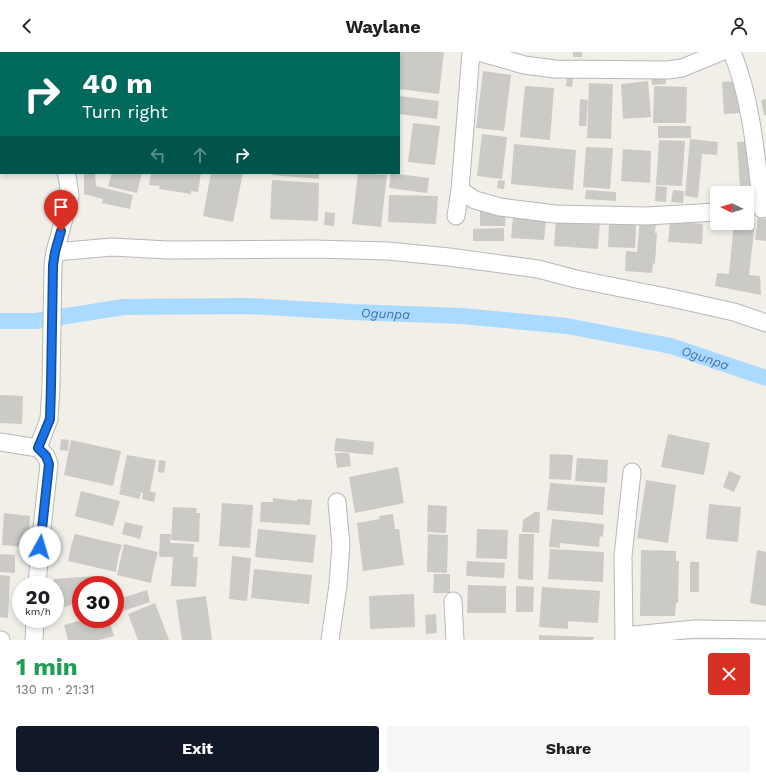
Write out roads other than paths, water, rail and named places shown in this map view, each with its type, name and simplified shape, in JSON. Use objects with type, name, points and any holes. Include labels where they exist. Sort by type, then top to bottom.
[{"type":"street","points":[[456,216],[460,190],[471,52]]},
{"type":"street","points":[[479,52],[524,65],[555,69],[653,70],[682,68],[721,52]]},
{"type":"street","points":[[732,52],[739,69],[745,92],[754,145],[758,209]]},
{"type":"street","points":[[38,448],[50,419],[54,258],[70,196],[66,174]]},
{"type":"street","points":[[460,190],[475,200],[500,207],[555,214],[646,216],[710,212]]},
{"type":"street","points":[[54,258],[112,247],[168,250],[314,249],[388,251],[441,256],[538,269],[576,279],[734,312],[766,323]]},
{"type":"street","points":[[0,442],[38,448],[46,456],[49,464],[38,576]]},
{"type":"street","points":[[632,472],[623,556],[624,638],[695,629],[766,630]]},
{"type":"street","points":[[330,640],[338,585],[341,545],[337,502]]},
{"type":"street","points":[[453,601],[455,640]]},
{"type":"street","points":[[34,640],[35,628]]},
{"type":"waterway","name":"Ogunpa","points":[[0,321],[36,321],[123,307],[248,306],[462,316],[567,326],[671,346],[766,378]]}]
